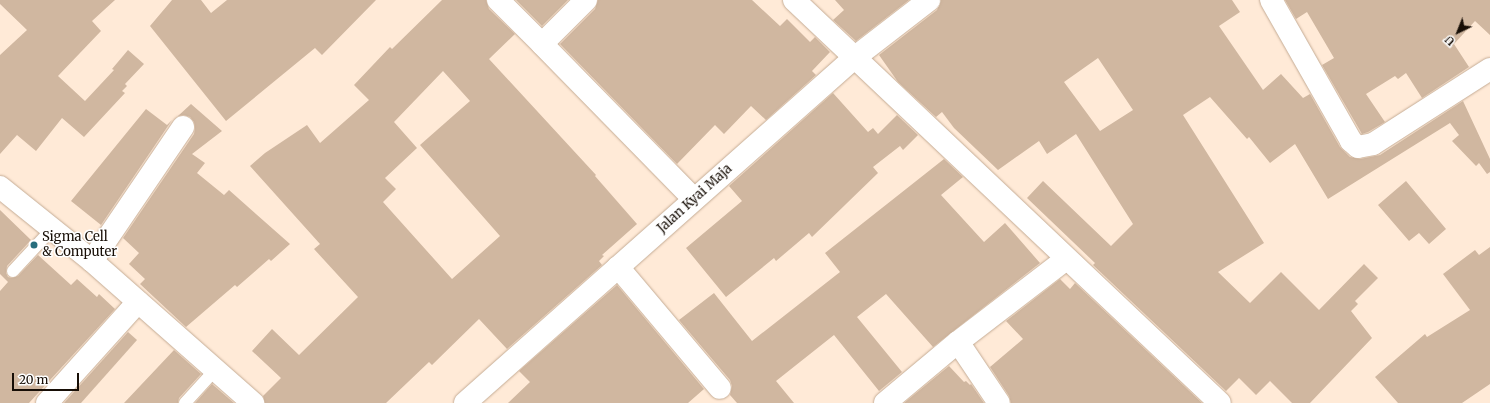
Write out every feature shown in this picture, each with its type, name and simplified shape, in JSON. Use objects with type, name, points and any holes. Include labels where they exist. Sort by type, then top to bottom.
[{"type":"street","points":[[498,0],[694,199]]},
{"type":"street","points":[[542,44],[586,0]]},
{"type":"street","points":[[794,0],[1066,259],[1220,403]]},
{"type":"street","name":"Jalan Kyai Maja","points":[[465,403],[854,58],[929,0]]},
{"type":"street","points":[[1271,0],[1351,141],[1358,147],[1373,144],[1459,88],[1490,70]]},
{"type":"street","points":[[92,261],[183,126]]},
{"type":"street","points":[[0,187],[92,261],[253,403]]},
{"type":"street","points":[[885,403],[958,342],[1066,259]]},
{"type":"street","points":[[618,267],[720,388]]},
{"type":"street","points":[[47,403],[138,302]]},
{"type":"street","points":[[958,342],[999,403]]},
{"type":"lane","points":[[14,271],[52,229]]},
{"type":"lane","points":[[186,403],[215,370]]},
{"type":"building","points":[[0,0],[115,0],[92,21],[101,31],[58,76],[85,101],[114,70],[112,69],[128,50],[144,64],[125,84],[127,86],[122,91],[125,93],[84,137],[62,118],[36,151],[17,135],[0,154],[0,55],[27,30],[0,4]]},
{"type":"building","points":[[172,0],[201,0],[211,13],[227,0],[376,0],[322,55],[315,48],[226,121],[150,26]]},
{"type":"building","points":[[442,0],[486,0],[489,9],[515,34],[489,59],[596,175],[595,176],[637,224],[602,255],[604,256],[599,261],[602,265],[507,349],[479,319],[432,365],[429,362],[386,403],[265,403],[263,396],[281,378],[252,351],[272,329],[299,355],[358,297],[314,249],[320,244],[250,166],[265,153],[307,125],[320,143],[369,100],[354,85],[390,47],[392,49]],"holes":[[[443,71],[470,101],[420,145],[500,236],[452,279],[383,202],[396,189],[385,178],[417,148],[394,122]]]},
{"type":"building","points":[[516,0],[568,0],[542,26]]},
{"type":"building","points":[[598,0],[752,0],[780,26],[787,19],[810,42],[815,37],[830,52],[812,71],[816,75],[766,120],[751,106],[724,134],[715,125],[677,164],[560,44],[595,9]]},
{"type":"building","points":[[835,0],[909,0],[856,41],[833,20],[844,10]]},
{"type":"building","points":[[941,0],[1232,0],[1240,12],[1219,26],[1263,90],[1281,74],[1303,98],[1310,94],[1340,147],[1350,157],[1360,159],[1380,155],[1463,101],[1490,159],[1490,172],[1487,174],[1479,163],[1476,166],[1452,141],[1459,135],[1450,123],[1328,199],[1295,144],[1270,163],[1249,137],[1247,139],[1210,97],[1183,115],[1264,243],[1218,272],[1250,303],[1281,272],[1319,310],[1364,264],[1378,278],[1355,301],[1358,304],[1351,311],[1372,338],[1310,403],[1292,403],[1270,381],[1256,395],[1239,378],[1226,391],[1093,265],[1095,263],[1027,198],[1043,181],[1111,246],[1133,224],[1076,134],[1047,154],[1039,141],[998,170],[954,128],[942,112],[936,117],[898,82],[879,55],[937,10]],"holes":[[[1098,58],[1133,110],[1100,131],[1064,82]]]},
{"type":"building","points":[[1285,0],[1490,0],[1490,35],[1475,21],[1454,44],[1469,67],[1422,98],[1406,73],[1398,79],[1395,76],[1366,94],[1385,122],[1362,134],[1322,65],[1334,58],[1307,12],[1296,19]]},
{"type":"building","points":[[833,93],[868,132],[873,128],[878,134],[897,115],[918,135],[903,150],[900,146],[873,167],[878,173],[812,237],[809,233],[776,261],[774,258],[726,297],[686,248],[742,201],[729,186]]},
{"type":"building","points":[[191,104],[222,131],[192,154],[205,163],[197,173],[224,195],[229,190],[290,244],[271,261],[269,259],[237,287],[235,285],[186,327],[140,284],[145,279],[129,264],[139,253],[123,238],[194,134],[194,122],[190,117],[184,115],[178,116]]},
{"type":"building","points":[[146,109],[167,125],[172,120],[101,225],[71,201]]},
{"type":"building","points":[[944,159],[963,177],[941,195],[984,242],[1005,223],[1040,263],[933,347],[886,294],[857,317],[902,372],[879,391],[834,335],[776,381],[794,403],[737,403],[730,395],[732,386],[730,380],[679,320],[714,293],[752,341],[840,272],[825,253]]},
{"type":"building","points":[[1406,181],[1446,229],[1429,244],[1419,233],[1409,241],[1378,205]]},
{"type":"building","points":[[0,210],[31,240],[7,266],[6,273],[8,277],[12,278],[18,276],[38,255],[71,285],[77,279],[97,297],[99,294],[115,309],[29,403],[0,403],[0,291],[8,282],[0,274]]},
{"type":"building","points":[[1490,247],[1490,384],[1462,403],[1398,403],[1375,377],[1425,334],[1427,337],[1470,310],[1443,274],[1475,250],[1479,255]]},
{"type":"building","points":[[1060,279],[1070,289],[1075,283],[1202,403],[1011,403],[1009,396],[990,367],[1023,339],[1006,321]]},
{"type":"building","points":[[617,285],[704,389],[688,403],[508,403],[530,382],[519,371]]},
{"type":"building","points":[[128,332],[137,340],[81,403],[64,403]]},
{"type":"building","points":[[174,350],[201,374],[179,398],[178,403],[124,403]]},
{"type":"building","points":[[949,366],[964,382],[966,381],[970,385],[971,384],[984,403],[904,403]]},
{"type":"building","points":[[212,384],[234,403],[195,403]]},
{"type":"place","name":"Sigma Cell & Computer","points":[[34,245]]}]
